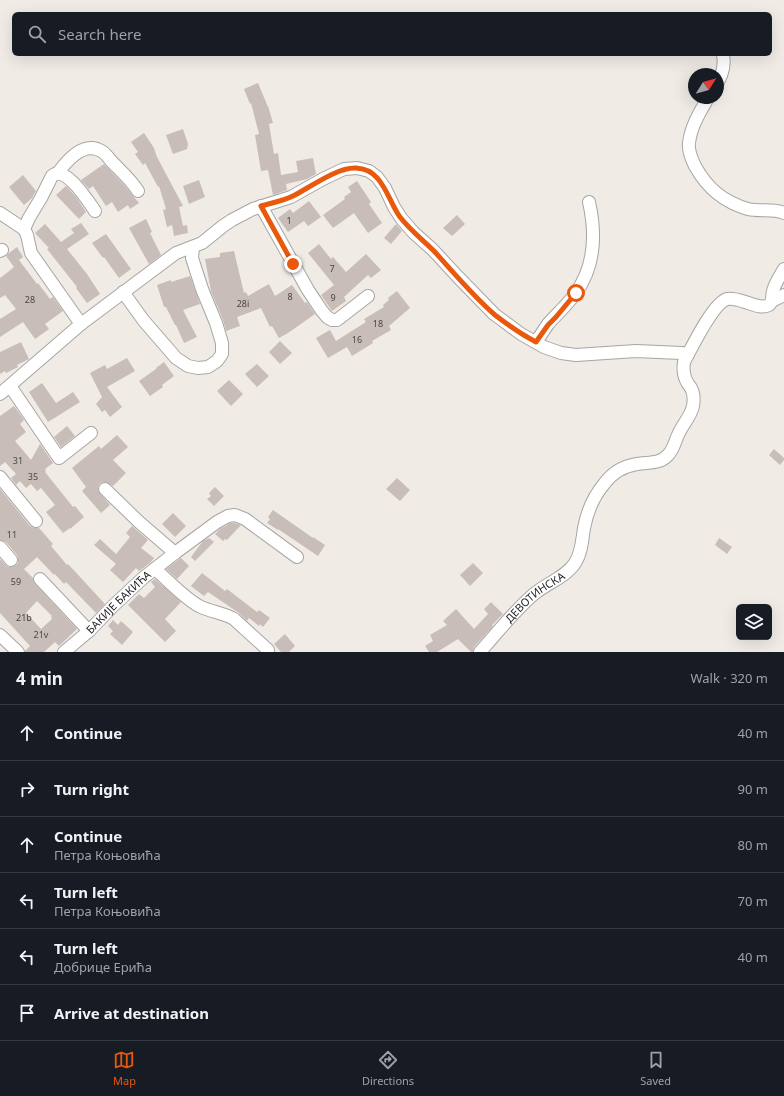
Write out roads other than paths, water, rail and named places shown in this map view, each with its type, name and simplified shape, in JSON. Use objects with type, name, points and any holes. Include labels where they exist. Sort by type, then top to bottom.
[{"type":"street","points":[[723,56],[724,68]]},
{"type":"street","points":[[705,104],[695,122],[689,143],[689,154],[691,160],[700,175],[709,187],[716,193],[732,202],[754,210],[777,210],[784,213]]},
{"type":"street","points":[[24,229],[28,218],[41,198],[52,176],[58,173],[64,164],[74,155],[86,148],[93,148],[103,153],[133,182],[138,191]]},
{"type":"street","points":[[0,394],[81,324],[176,252],[185,248],[193,247],[207,239],[223,226],[253,208],[291,197],[344,169],[351,168],[364,169],[377,177],[385,188],[401,218],[494,314],[517,331],[552,350],[568,354],[584,355],[636,350],[688,354],[720,302],[726,299],[733,299],[762,307],[784,295]]},
{"type":"street","points":[[58,173],[73,182],[95,211]]},
{"type":"street","points":[[536,342],[548,325],[576,293],[588,270],[592,251],[593,233],[593,222],[589,202]]},
{"type":"street","points":[[261,206],[308,290],[327,317],[332,320],[337,320],[368,296]]},
{"type":"street","points":[[0,213],[24,229],[31,253],[81,324]]},
{"type":"street","points":[[123,292],[144,321],[176,358],[188,366],[198,368],[208,367],[217,361],[222,354],[222,343],[216,323],[202,290],[192,258],[193,247]]},
{"type":"street","points":[[772,301],[773,290],[784,269]]},
{"type":"street","name":"ДЕВОТИНСКА","points":[[480,652],[536,592],[569,570],[574,564],[578,557],[583,540],[590,507],[599,491],[610,478],[616,473],[630,466],[655,463],[668,456],[690,413],[693,402],[692,392],[686,380],[684,368],[684,362],[688,354]]},
{"type":"street","points":[[10,386],[59,458],[91,433]]},
{"type":"street","points":[[0,477],[36,521]]},
{"type":"street","points":[[105,489],[139,522],[175,553]]},
{"type":"street","name":"БАКИЈЕ БАКИЋА","points":[[64,652],[89,631],[113,606],[155,568],[217,522],[228,516],[235,515],[245,518],[297,556]]},
{"type":"street","points":[[0,547],[11,560]]},
{"type":"street","points":[[155,568],[193,603],[206,610],[228,615],[268,650]]},
{"type":"street","points":[[40,579],[89,631]]},
{"type":"street","points":[[0,634],[18,652]]}]
